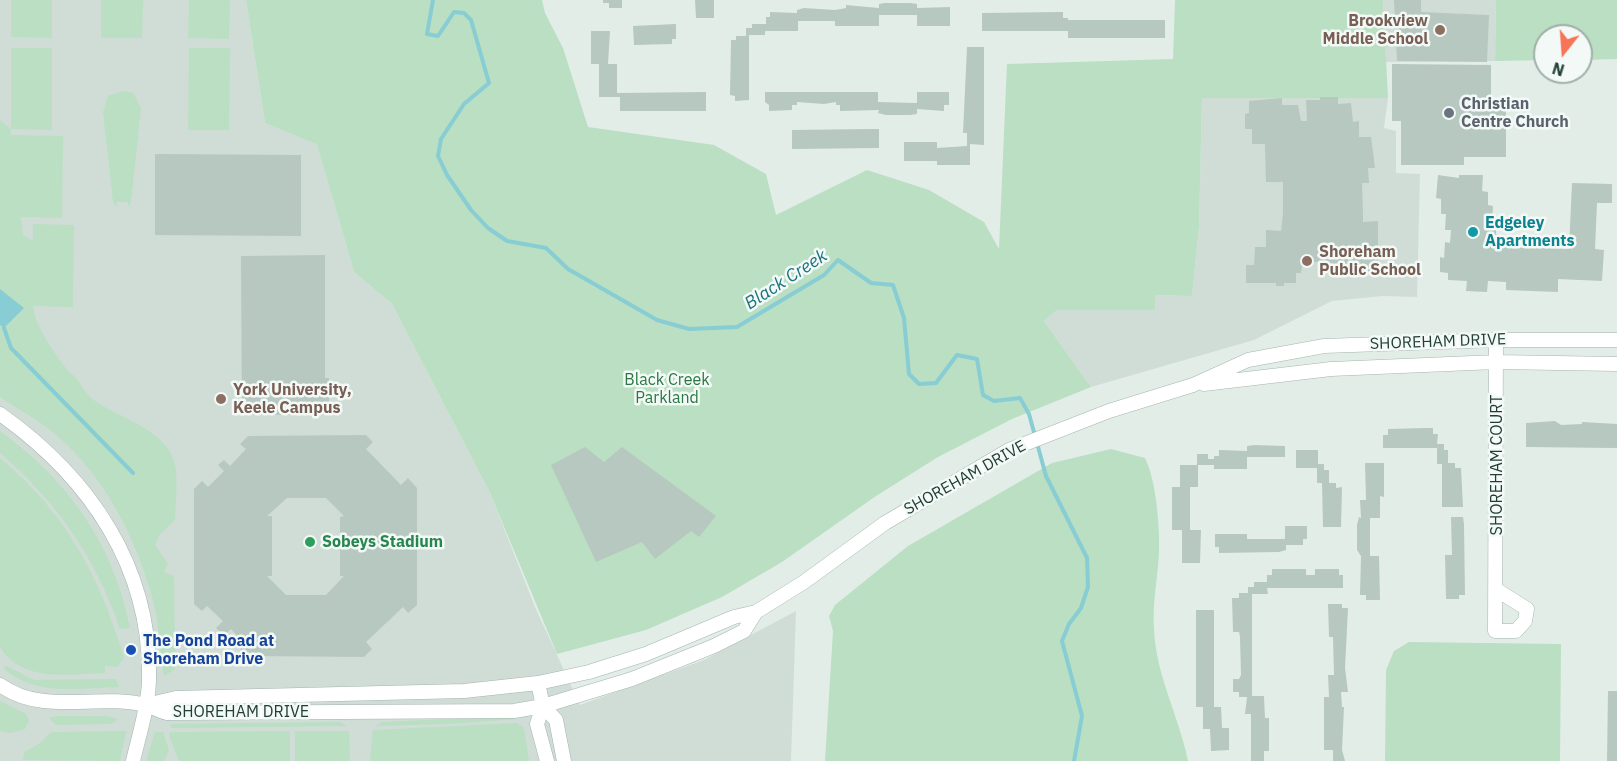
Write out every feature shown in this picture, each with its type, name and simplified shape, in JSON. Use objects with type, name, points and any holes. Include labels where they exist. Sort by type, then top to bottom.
[{"type":"street","name":"SHOREHAM DRIVE","points":[[146,705],[176,698],[464,691],[538,683],[589,672],[646,654],[734,617],[756,612],[804,582],[885,523],[1009,450],[1108,411],[1193,385],[1248,360],[1324,346],[1496,340],[1617,340]]},
{"type":"street","name":"SHOREHAM COURT","points":[[1496,340],[1497,590]]},
{"type":"street","name":"SHOREHAM DRIVE","points":[[1193,385],[1331,369],[1496,362],[1617,364]]},
{"type":"street","points":[[0,414],[32,436],[63,466],[88,495],[116,537],[135,586],[144,625],[149,680],[146,705],[133,761]]},
{"type":"street","name":"SHOREHAM DRIVE","points":[[146,705],[168,713],[194,714],[514,711],[543,706],[632,679],[714,646],[744,631],[756,612]]},
{"type":"street","points":[[538,683],[543,706],[556,720],[564,761]]},
{"type":"street","points":[[0,685],[26,699],[146,705]]},
{"type":"street","points":[[543,706],[537,724],[547,761]]},
{"type":"shaded area","name":"York University, Keele Campus","points":[[0,0],[246,0],[265,123],[317,143],[354,272],[392,304],[490,493],[535,607],[580,705],[704,660],[796,611],[791,761],[0,761]]},
{"type":"shaded area","name":"Brookview Middle School","points":[[1383,0],[1496,0],[1495,61],[1386,62]]},
{"type":"shaded area","name":"Shoreham Public School","points":[[1202,98],[1388,98],[1384,128],[1396,131],[1396,173],[1420,174],[1417,297],[1383,296],[1332,301],[1254,340],[1091,387],[1044,321],[1057,310],[1154,310],[1154,295],[1192,296],[1199,227]]},
{"type":"green space","points":[[11,0],[52,0],[52,38],[11,37]]},
{"type":"green space","points":[[101,0],[143,0],[142,38],[101,38]]},
{"type":"green space","points":[[189,0],[230,0],[229,39],[188,38]]},
{"type":"green space","name":"Black Creek Parkland","points":[[246,0],[542,0],[545,13],[563,48],[588,127],[714,145],[766,174],[776,215],[867,170],[929,190],[984,222],[999,249],[1007,64],[1173,59],[1175,0],[1383,0],[1388,98],[1202,98],[1199,227],[1192,296],[1155,295],[1155,310],[1057,310],[1044,321],[1091,387],[1012,419],[938,457],[876,496],[782,562],[722,597],[646,630],[557,654],[490,493],[392,304],[354,272],[317,144],[265,123]]},
{"type":"green space","points":[[1496,0],[1617,0],[1617,59],[1593,60],[1593,24],[1533,24],[1533,60],[1495,61]]},
{"type":"green space","points":[[11,48],[52,48],[52,130],[11,129]]},
{"type":"green space","points":[[189,48],[230,48],[229,130],[188,130]]},
{"type":"green space","points":[[122,91],[133,93],[141,108],[131,202],[128,207],[128,202],[117,202],[117,207],[113,202],[103,112],[108,96]]},
{"type":"green space","points":[[0,120],[11,129],[10,135],[63,136],[62,218],[21,217],[23,235],[33,241],[33,224],[74,225],[73,307],[33,306],[41,330],[60,361],[89,396],[151,432],[169,450],[174,461],[177,482],[175,520],[160,534],[155,545],[168,564],[164,572],[174,576],[175,669],[164,676],[157,617],[149,585],[132,540],[109,497],[81,459],[57,435],[0,397]]},
{"type":"green space","points":[[0,431],[47,471],[84,517],[100,542],[112,569],[123,598],[130,628],[120,629],[87,555],[57,512],[21,472],[0,453]]},
{"type":"green space","points":[[1111,449],[1145,458],[1152,478],[1157,503],[1159,541],[1154,610],[1156,646],[1163,680],[1188,761],[825,761],[833,631],[829,616],[835,605],[908,546],[1052,463]]},
{"type":"green space","points":[[0,458],[44,501],[78,548],[104,600],[124,658],[117,667],[105,666],[105,673],[47,674],[20,666],[0,647]]},
{"type":"green space","points":[[1409,642],[1561,644],[1560,761],[1385,761],[1386,670],[1394,651]]},
{"type":"green space","points":[[7,666],[34,680],[116,679],[119,687],[58,689],[43,687],[16,677],[3,668]]},
{"type":"green space","points":[[0,701],[26,714],[29,721],[25,729],[11,733],[0,731]]},
{"type":"green space","points":[[108,716],[118,719],[112,724],[56,725],[49,718]]},
{"type":"green space","points":[[507,716],[518,719],[376,726],[382,722]]},
{"type":"green space","points":[[340,722],[347,726],[172,728],[170,724]]},
{"type":"green space","points":[[517,723],[524,728],[529,761],[370,761],[373,730]]},
{"type":"green space","points":[[126,731],[120,761],[23,760],[24,752],[39,744],[51,732]]},
{"type":"green space","points":[[290,731],[290,761],[179,761],[169,735],[170,732]]},
{"type":"green space","points":[[295,731],[349,731],[350,761],[295,761]]},
{"type":"green space","points":[[155,732],[163,732],[169,750],[164,761],[146,761]]},
{"type":"water","points":[[0,289],[24,308],[4,328],[0,325]]},
{"type":"building","points":[[603,0],[622,0],[622,8],[609,8],[609,3],[603,3]]},
{"type":"building","points":[[695,0],[714,0],[714,18],[696,18]]},
{"type":"building","name":"Brookview Middle School","points":[[1394,0],[1421,0],[1421,12],[1489,15],[1487,62],[1397,61]]},
{"type":"building","points":[[879,4],[917,4],[917,8],[950,7],[950,26],[917,26],[917,15],[879,15],[879,26],[835,26],[835,21],[798,21],[798,31],[765,31],[765,35],[749,35],[749,100],[735,101],[735,96],[730,95],[731,40],[736,40],[736,36],[746,36],[746,28],[752,28],[752,24],[766,24],[766,17],[770,17],[770,12],[797,13],[797,10],[804,8],[835,10],[846,8],[846,5],[879,8]]},
{"type":"building","points":[[1063,12],[1063,18],[1068,18],[1068,20],[1165,20],[1165,38],[1068,38],[1068,31],[982,31],[982,13]]},
{"type":"building","points":[[676,24],[676,39],[672,39],[672,44],[634,45],[633,26]]},
{"type":"building","points":[[591,31],[610,31],[608,64],[617,64],[617,93],[706,92],[706,111],[620,111],[620,97],[599,97],[599,64],[591,64]]},
{"type":"building","points":[[967,47],[984,47],[984,145],[970,144],[970,165],[937,165],[937,161],[904,161],[904,142],[937,142],[937,148],[967,146],[967,133],[963,133]]},
{"type":"building","name":"Christian Centre Church","points":[[1392,64],[1491,65],[1491,105],[1506,105],[1506,157],[1464,157],[1464,165],[1401,165],[1401,121],[1392,121]]},
{"type":"building","points":[[765,92],[878,92],[878,102],[917,103],[917,92],[949,92],[949,105],[944,105],[944,111],[917,109],[917,114],[910,115],[886,115],[878,113],[879,110],[840,111],[840,105],[836,105],[836,102],[824,104],[797,102],[797,105],[792,105],[792,110],[769,111],[769,105],[765,102]]},
{"type":"building","points":[[1320,97],[1338,97],[1338,104],[1351,103],[1353,122],[1359,121],[1359,137],[1371,137],[1375,168],[1368,168],[1369,183],[1362,183],[1363,222],[1378,221],[1378,272],[1349,272],[1349,267],[1327,267],[1327,262],[1312,262],[1312,266],[1302,266],[1301,273],[1296,273],[1296,283],[1276,286],[1276,283],[1246,283],[1246,265],[1254,265],[1255,247],[1266,247],[1266,230],[1281,231],[1283,213],[1283,182],[1266,182],[1265,144],[1252,144],[1252,129],[1245,129],[1245,114],[1249,113],[1249,101],[1282,98],[1282,105],[1298,105],[1301,121],[1307,121],[1306,100],[1320,100]]},
{"type":"building","points":[[879,129],[879,148],[792,149],[792,130]]},
{"type":"building","points":[[155,154],[301,155],[301,236],[155,235]]},
{"type":"building","points":[[1438,175],[1459,178],[1459,175],[1483,175],[1482,191],[1488,192],[1488,205],[1493,206],[1492,221],[1496,221],[1499,250],[1504,247],[1569,249],[1572,183],[1612,184],[1612,203],[1597,203],[1595,249],[1604,250],[1602,281],[1558,279],[1558,292],[1506,290],[1506,282],[1488,281],[1487,292],[1466,291],[1467,281],[1448,280],[1448,273],[1440,272],[1440,257],[1444,258],[1445,242],[1450,243],[1451,230],[1445,230],[1446,214],[1441,214],[1441,199],[1436,198]]},
{"type":"building","points":[[325,255],[325,378],[329,378],[329,415],[242,415],[241,256]]},
{"type":"building","points":[[1555,421],[1561,425],[1582,424],[1582,422],[1617,424],[1617,448],[1526,447],[1526,423]]},
{"type":"building","points":[[1433,428],[1433,434],[1438,434],[1437,444],[1444,444],[1444,450],[1448,450],[1448,463],[1455,463],[1455,468],[1461,468],[1463,507],[1442,507],[1442,464],[1437,464],[1437,448],[1383,448],[1383,435],[1388,435],[1388,429]]},
{"type":"building","name":"Sobeys Stadium","points":[[366,435],[373,442],[366,449],[401,485],[408,478],[417,488],[417,537],[426,537],[426,546],[417,546],[417,605],[408,613],[403,607],[366,642],[372,649],[364,657],[247,656],[239,648],[244,643],[231,629],[224,636],[216,628],[223,621],[207,606],[202,611],[194,604],[194,489],[202,481],[208,487],[224,471],[218,465],[224,460],[230,466],[246,449],[240,444],[248,436]],"holes":[[[287,498],[326,498],[344,516],[340,517],[340,576],[344,576],[326,595],[286,595],[267,576],[272,576],[272,516],[267,516]]]},
{"type":"building","points":[[1247,446],[1285,446],[1285,457],[1247,457],[1247,469],[1214,469],[1214,465],[1197,465],[1197,454],[1208,454],[1208,459],[1214,459],[1214,456],[1219,456],[1219,450],[1247,451]]},
{"type":"building","points":[[585,447],[604,462],[622,447],[716,516],[699,537],[691,531],[655,559],[642,542],[596,562],[551,465]]},
{"type":"building","points":[[1296,450],[1318,450],[1318,464],[1324,464],[1324,470],[1329,470],[1329,483],[1336,483],[1336,488],[1342,487],[1341,527],[1323,527],[1322,483],[1317,483],[1317,468],[1296,468]]},
{"type":"building","points":[[1365,463],[1384,463],[1384,497],[1380,496],[1380,518],[1370,518],[1370,556],[1379,556],[1380,600],[1366,600],[1366,595],[1360,595],[1361,556],[1357,550],[1357,525],[1359,517],[1361,518],[1360,500],[1366,500]]},
{"type":"building","points":[[1180,465],[1198,465],[1198,487],[1190,487],[1190,530],[1201,530],[1200,563],[1182,563],[1182,530],[1172,530],[1172,487],[1180,487]]},
{"type":"building","points":[[1451,517],[1463,517],[1464,524],[1465,595],[1459,595],[1459,599],[1446,599],[1445,555],[1452,555]]},
{"type":"building","points":[[1285,526],[1307,526],[1307,539],[1303,539],[1303,545],[1286,545],[1286,550],[1279,552],[1219,553],[1219,547],[1215,547],[1215,534],[1247,534],[1247,539],[1285,539]]},
{"type":"building","points":[[1272,569],[1306,569],[1306,575],[1315,575],[1315,569],[1339,569],[1339,575],[1343,575],[1343,588],[1267,588],[1268,594],[1252,594],[1252,696],[1264,696],[1265,718],[1269,718],[1269,751],[1264,751],[1264,761],[1251,761],[1251,714],[1245,714],[1247,697],[1239,697],[1239,692],[1233,692],[1233,679],[1239,679],[1241,675],[1240,637],[1239,632],[1233,632],[1232,598],[1239,598],[1239,593],[1248,593],[1248,587],[1254,587],[1254,582],[1267,582],[1267,575],[1272,575]]},
{"type":"building","points":[[1328,604],[1342,604],[1342,608],[1348,608],[1345,668],[1348,692],[1341,692],[1342,707],[1344,707],[1342,750],[1345,761],[1333,761],[1333,750],[1324,750],[1324,697],[1329,697],[1328,675],[1334,675],[1333,637],[1329,637]]},
{"type":"building","points":[[1196,610],[1214,610],[1214,707],[1221,707],[1222,728],[1229,728],[1229,750],[1211,751],[1210,729],[1203,729],[1203,707],[1196,707]]},
{"type":"building","points":[[1608,691],[1617,691],[1617,761],[1607,761]]},
{"type":"waterway","name":"Black Creek","points":[[433,0],[427,34],[438,36],[454,12],[464,13],[471,20],[489,83],[464,104],[441,139],[438,156],[447,175],[471,210],[488,228],[507,241],[546,248],[568,269],[657,320],[689,329],[737,327],[824,275],[838,260],[871,283],[893,285],[904,318],[909,374],[919,384],[936,383],[957,355],[977,359],[983,395],[994,401],[1020,398],[1029,414],[1035,436]]},
{"type":"waterway","points":[[4,328],[11,348],[133,473]]},
{"type":"waterway","name":"Black Creek","points":[[1037,443],[1046,476],[1087,558],[1088,587],[1081,608],[1069,624],[1062,641],[1082,716],[1074,761]]},
{"type":"place","name":"Brookview Middle School","points":[[1440,30]]},
{"type":"place","name":"Christian Centre Church","points":[[1449,113]]},
{"type":"place","name":"Edgeley Apartments","points":[[1473,232]]},
{"type":"place","name":"Shoreham Public School","points":[[1307,261]]},
{"type":"place","name":"York University, Keele Campus","points":[[221,399]]},
{"type":"place","name":"Sobeys Stadium","points":[[310,542]]},
{"type":"place","name":"The Pond Road at Shoreham Drive","points":[[131,650]]}]
